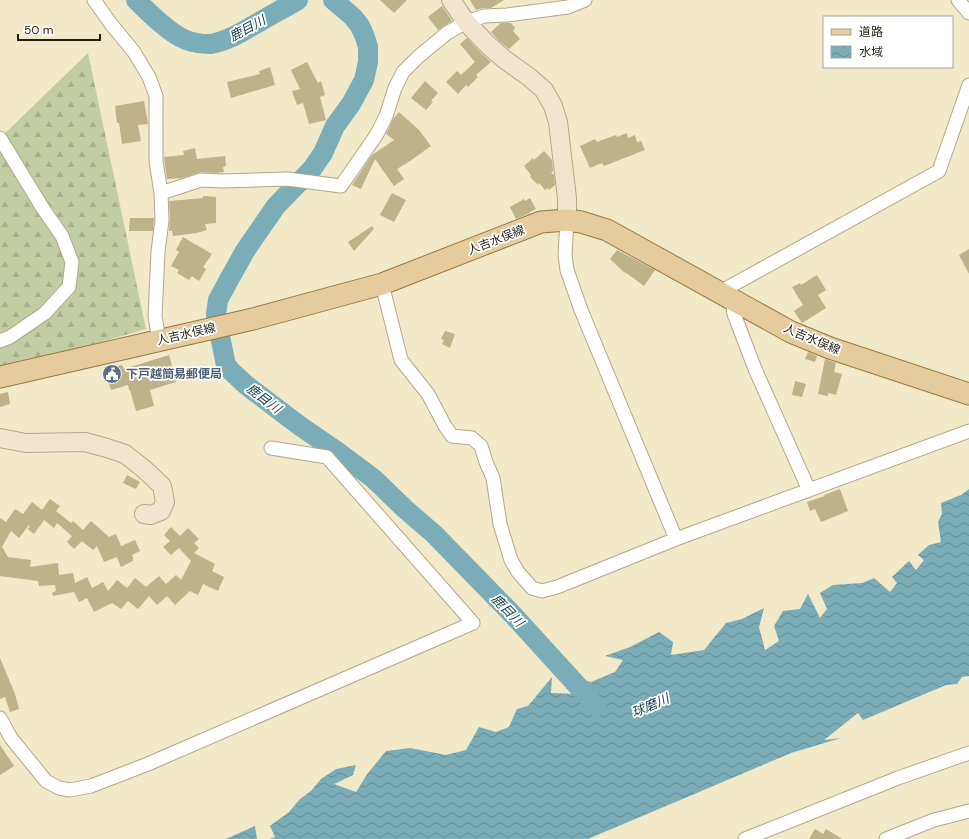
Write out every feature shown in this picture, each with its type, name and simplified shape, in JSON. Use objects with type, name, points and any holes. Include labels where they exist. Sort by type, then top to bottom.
[{"type":"main road","name":"人吉水俣線","points":[[0,377],[253,319],[382,284],[541,222],[567,220],[581,222],[607,230],[791,332],[824,345],[969,394]]},
{"type":"street","points":[[94,0],[134,52],[149,77],[156,96],[156,161],[161,193],[162,220],[158,252],[155,316],[159,341]]},
{"type":"street","points":[[451,0],[466,22],[487,44],[504,60],[529,77],[544,90],[554,106],[558,122],[567,198],[564,255],[566,270],[598,354],[676,539]]},
{"type":"street","points":[[161,193],[201,180],[228,181],[276,178],[341,186],[377,134],[386,116],[402,72],[446,33],[466,22],[484,16],[507,15],[568,7],[585,0]]},
{"type":"street","points":[[958,0],[969,13]]},
{"type":"street","points":[[809,490],[755,369],[726,296],[939,171],[969,85]]},
{"type":"street","points":[[0,138],[42,207],[62,236],[72,262],[69,287],[45,313],[10,337],[0,341]]},
{"type":"street","points":[[382,284],[401,360],[428,394],[452,436],[472,438],[481,446],[493,478],[500,524],[511,560],[518,572],[532,588],[542,590],[557,587],[676,539],[969,431]]},
{"type":"street","points":[[0,438],[26,444],[85,442],[125,454],[162,486],[165,502],[161,511],[151,515],[144,514]]},
{"type":"street","points":[[0,718],[11,738],[46,781],[59,788],[70,790],[91,786],[148,764],[473,623],[327,457],[271,448]]},
{"type":"street","points":[[745,839],[898,778],[969,753]]},
{"type":"street","points":[[886,839],[934,820],[969,811]]},
{"type":"green space","points":[[88,53],[146,329],[0,371],[0,138]]},
{"type":"water","name":"球磨川","points":[[969,489],[969,676],[962,677],[957,684],[946,685],[863,720],[858,713],[824,740],[841,738],[791,753],[588,839],[269,839],[275,837],[270,826],[289,812],[321,779],[336,769],[356,765],[353,775],[334,784],[356,792],[368,773],[386,751],[410,748],[446,755],[466,750],[479,727],[496,732],[509,727],[517,709],[528,706],[552,677],[551,693],[575,694],[580,679],[591,682],[615,672],[623,660],[605,656],[630,647],[659,632],[673,642],[671,655],[704,650],[726,623],[742,619],[764,608],[759,627],[765,650],[779,641],[774,626],[783,611],[800,609],[808,594],[820,618],[827,609],[820,593],[833,585],[862,583],[874,578],[890,592],[897,583],[892,577],[909,561],[916,570],[924,560],[918,555],[929,545],[941,542],[938,522],[942,514],[941,503],[961,495]]},
{"type":"water","points":[[255,826],[257,839],[225,839],[228,838]]},
{"type":"building","points":[[380,0],[407,0],[394,13]]},
{"type":"building","points":[[470,0],[504,0],[491,8],[476,10]]},
{"type":"building","points":[[442,6],[452,21],[438,30],[428,17]]},
{"type":"building","points":[[501,23],[511,23],[515,28],[513,31],[520,39],[509,49],[491,32]]},
{"type":"building","points":[[467,38],[491,62],[476,75],[478,77],[468,87],[466,85],[458,94],[446,82],[457,71],[461,75],[475,62],[460,44]]},
{"type":"building","points":[[307,62],[318,83],[321,81],[325,95],[320,97],[326,120],[309,124],[303,103],[297,105],[292,91],[300,89],[291,70]]},
{"type":"building","points":[[270,67],[275,85],[231,98],[227,82],[260,74],[259,71]]},
{"type":"building","points":[[425,81],[438,93],[426,110],[411,98]]},
{"type":"building","points":[[144,101],[148,124],[138,125],[141,141],[122,144],[115,106]]},
{"type":"building","points":[[399,112],[419,130],[431,146],[397,169],[404,179],[394,186],[375,159],[361,189],[352,185],[372,155],[394,140],[386,134],[393,119]]},
{"type":"building","points":[[627,133],[628,138],[635,135],[637,142],[641,141],[645,150],[604,166],[602,163],[590,168],[580,146],[595,139],[597,142],[616,135],[617,137]]},
{"type":"building","points":[[195,148],[197,159],[225,156],[226,166],[223,167],[224,172],[201,172],[182,178],[167,179],[164,157],[184,155],[183,151]]},
{"type":"building","points":[[544,151],[552,160],[553,171],[551,173],[554,175],[555,185],[549,190],[548,188],[545,190],[539,183],[538,185],[530,177],[531,175],[524,166]]},
{"type":"building","points":[[392,193],[406,200],[394,222],[380,215]]},
{"type":"building","points":[[203,196],[216,197],[216,223],[205,224],[207,230],[197,233],[173,236],[172,231],[169,231],[169,201],[203,198]]},
{"type":"building","points":[[530,198],[536,209],[516,219],[510,207],[524,199],[525,201]]},
{"type":"building","points":[[130,218],[154,218],[153,231],[129,231]]},
{"type":"building","points":[[372,226],[374,229],[354,251],[348,242]]},
{"type":"building","points":[[183,237],[212,254],[203,267],[206,269],[199,281],[192,276],[189,280],[177,273],[179,270],[171,266],[179,252],[176,250]]},
{"type":"building","points":[[969,249],[969,274],[959,255]]},
{"type":"building","points":[[617,250],[655,270],[644,286],[625,273],[610,259]]},
{"type":"building","points":[[817,275],[826,290],[818,295],[826,308],[802,323],[794,311],[803,305],[792,287],[800,283],[801,285]]},
{"type":"building","points":[[445,331],[455,334],[450,348],[442,344],[444,340],[441,339]]},
{"type":"building","points":[[808,352],[817,356],[815,362],[805,359]]},
{"type":"building","name":"下戸越簡易郵便局","points":[[169,355],[176,382],[150,390],[154,406],[136,411],[128,385],[111,390],[105,370],[122,365],[124,369]]},
{"type":"building","points":[[825,359],[836,363],[834,372],[842,374],[836,395],[828,393],[828,396],[818,394]]},
{"type":"building","points":[[795,381],[806,384],[802,397],[792,395]]},
{"type":"building","points":[[8,392],[10,404],[0,407],[0,394]]},
{"type":"building","points":[[127,475],[140,482],[136,489],[123,483]]},
{"type":"building","points":[[840,489],[848,511],[821,522],[815,509],[810,511],[807,502]]},
{"type":"building","points":[[50,499],[60,506],[56,511],[71,523],[73,521],[83,530],[91,521],[109,537],[116,534],[121,546],[135,540],[140,551],[132,555],[133,561],[121,567],[117,557],[104,562],[97,546],[93,550],[82,541],[74,549],[67,542],[72,536],[57,523],[54,528],[44,520],[34,534],[28,529],[30,526],[29,525],[19,538],[11,531],[2,547],[8,557],[31,560],[30,567],[58,563],[59,575],[73,573],[75,583],[87,577],[92,588],[103,582],[108,591],[117,580],[127,588],[135,578],[146,587],[159,576],[166,584],[176,575],[181,580],[191,561],[179,548],[171,555],[163,547],[170,541],[164,535],[171,527],[180,536],[188,528],[199,539],[194,543],[199,548],[194,553],[215,564],[212,571],[224,577],[218,591],[203,584],[198,595],[190,591],[175,605],[167,596],[157,605],[149,596],[138,609],[128,601],[121,609],[112,603],[94,612],[87,598],[79,602],[74,592],[53,596],[52,593],[56,591],[55,585],[39,586],[38,581],[0,576],[0,518],[6,522],[15,509],[23,514],[32,502],[42,510]]},
{"type":"building","points":[[0,658],[15,694],[19,709],[10,712],[5,697],[0,699]]},
{"type":"building","points":[[0,745],[14,766],[0,775]]},
{"type":"building","points":[[815,829],[823,834],[826,829],[842,839],[809,839]]},
{"type":"waterway","name":"鹿目川","points":[[136,0],[173,33],[186,40],[201,44],[217,43],[237,35],[298,0]]},
{"type":"waterway","name":"鹿目川","points":[[333,0],[353,17],[360,26],[365,37],[368,47],[368,62],[364,80],[351,104],[335,126],[323,153],[312,169],[276,206],[245,251],[218,300],[216,314],[226,365],[246,385],[374,479],[434,534],[514,616],[596,706]]},
{"type":"place","name":"下戸越簡易郵便局","points":[[112,374]]}]
